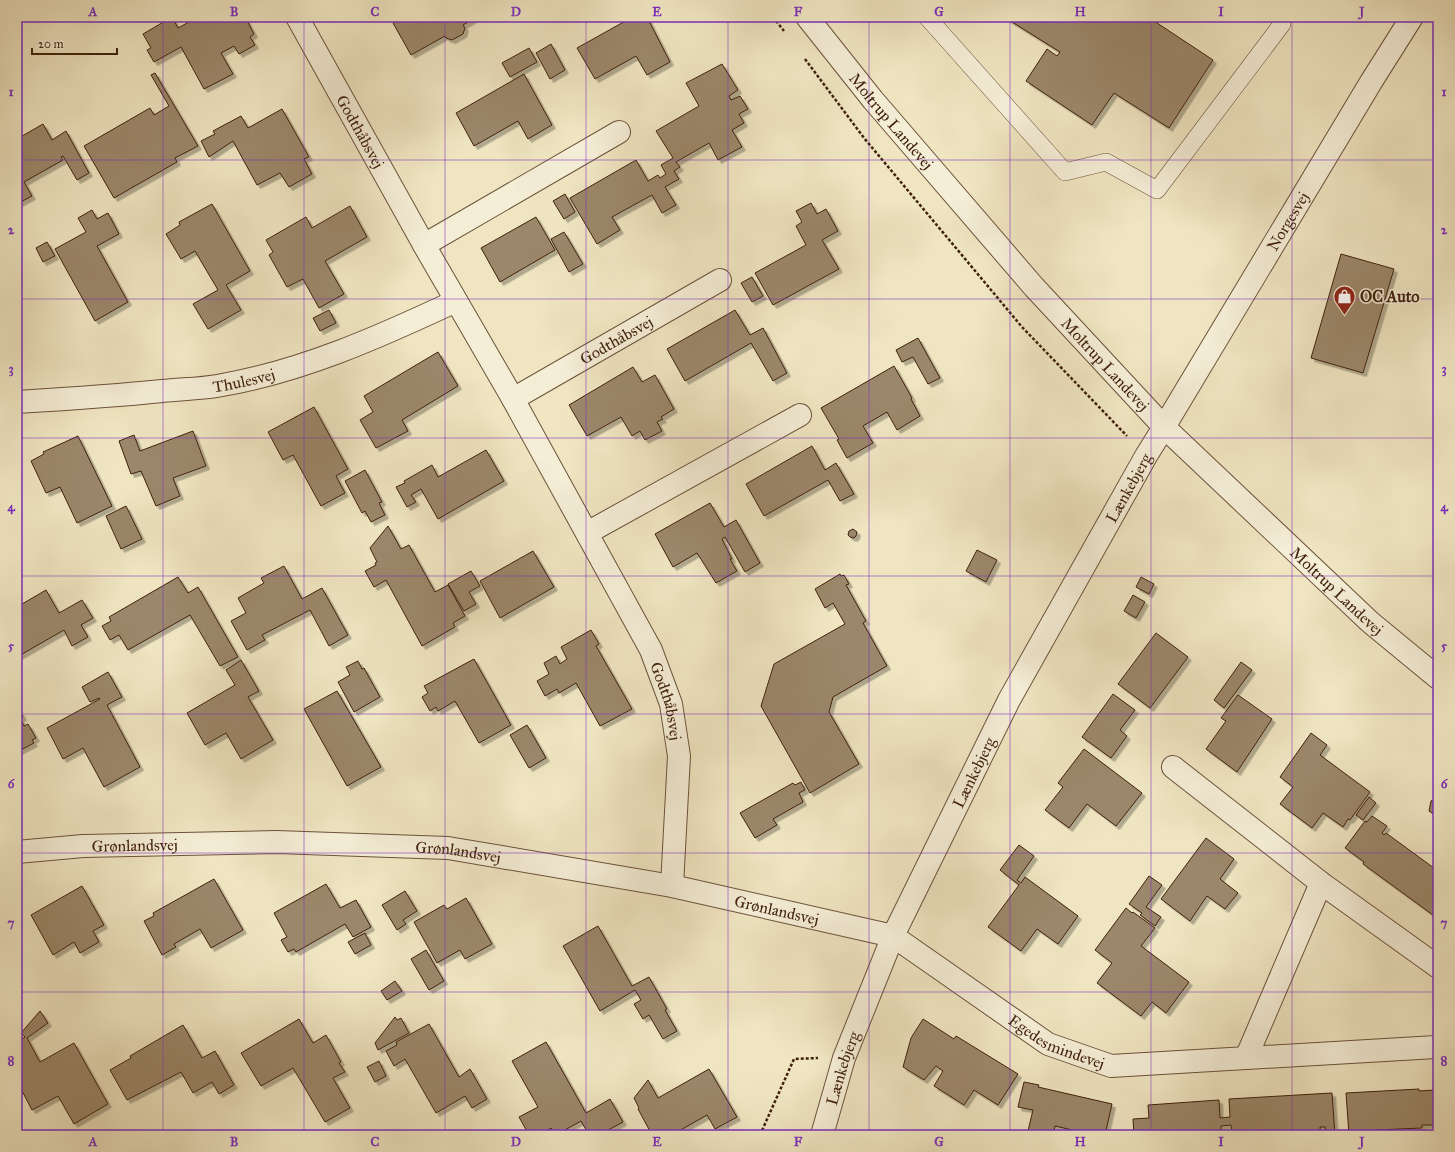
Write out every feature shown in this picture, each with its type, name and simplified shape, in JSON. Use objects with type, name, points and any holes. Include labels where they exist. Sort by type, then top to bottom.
[{"type":"street","name":"Godthåbsvej","points":[[297,17],[424,245],[513,399],[650,650],[671,704],[679,756],[672,886]]},
{"type":"street","name":"Moltrup Landevej","points":[[807,17],[873,100],[1034,287],[1164,427],[1370,622],[1438,678]]},
{"type":"street","name":"Norgesvej","points":[[1164,427],[1367,88],[1412,17]]},
{"type":"street","points":[[424,245],[618,132]]},
{"type":"street","name":"Godthåbsvej","points":[[513,399],[720,280]]},
{"type":"street","name":"Thulesvej","points":[[17,402],[110,396],[216,386],[271,374],[317,360],[381,335],[456,301]]},
{"type":"street","points":[[587,533],[800,415]]},
{"type":"street","name":"Lænkebjerg","points":[[822,1135],[844,1058],[893,936],[1009,700],[1146,456],[1164,427]]},
{"type":"street","points":[[1173,767],[1321,883],[1438,967]]},
{"type":"street","name":"Grønlandsvej","points":[[17,852],[83,846],[276,842],[448,848],[672,886],[893,936]]},
{"type":"street","points":[[1246,1058],[1321,883]]},
{"type":"street","name":"Egedesmindevej","points":[[893,936],[1048,1044],[1111,1066],[1436,1047],[1438,1045]]},
{"type":"lane","points":[[927,17],[1066,172],[1106,162],[1157,190],[1282,24]]},
{"type":"path","points":[[773,17],[787,36]]},
{"type":"path","points":[[802,55],[864,138],[1022,327],[1146,456]]},
{"type":"path","points":[[760,1135],[794,1059],[844,1058]]},
{"type":"building","points":[[172,17],[178,28],[198,17],[245,17],[254,34],[250,37],[255,45],[239,54],[234,46],[221,53],[233,74],[204,89],[181,47],[154,62],[147,50],[151,48],[143,34]]},
{"type":"building","points":[[403,17],[477,17],[463,25],[465,28],[463,34],[452,40],[446,38],[445,36],[411,55],[393,23]]},
{"type":"building","points":[[628,17],[647,17],[670,62],[647,75],[636,56],[595,79],[577,48],[629,19]]},
{"type":"building","points":[[1004,17],[1148,17],[1213,60],[1169,128],[1114,93],[1092,125],[1026,81],[1047,49],[1057,56],[1060,52]]},
{"type":"building","points":[[551,44],[565,70],[550,79],[536,53]]},
{"type":"building","points":[[529,48],[537,62],[510,77],[502,63]]},
{"type":"building","points":[[722,64],[738,90],[729,96],[731,100],[740,96],[748,109],[739,114],[744,123],[732,130],[742,147],[718,160],[709,143],[676,162],[680,167],[674,171],[679,179],[665,187],[676,205],[662,213],[652,195],[612,217],[620,230],[597,244],[570,198],[636,160],[648,181],[658,175],[660,178],[666,174],[661,165],[673,158],[656,131],[699,106],[686,83]]},
{"type":"building","points":[[155,73],[198,146],[175,158],[177,162],[114,198],[84,146],[150,108],[154,115],[169,106],[151,75]]},
{"type":"building","points":[[524,74],[552,125],[528,139],[518,121],[474,146],[456,113]]},
{"type":"building","points":[[282,109],[309,157],[304,159],[312,174],[289,187],[280,173],[257,185],[233,141],[209,157],[201,141],[215,134],[213,131],[241,116],[248,128]]},
{"type":"building","points":[[43,124],[52,140],[66,131],[89,173],[77,180],[63,156],[61,157],[63,160],[24,182],[32,196],[17,204],[17,139]]},
{"type":"building","points":[[565,194],[575,212],[564,219],[553,201]]},
{"type":"building","points":[[811,203],[817,214],[826,209],[838,231],[822,240],[839,269],[773,305],[755,273],[806,245],[796,226],[802,222],[796,211]]},
{"type":"building","points":[[212,204],[250,271],[226,285],[241,310],[208,329],[193,304],[218,290],[195,251],[181,259],[166,234],[180,225],[179,222]]},
{"type":"building","points":[[350,206],[367,237],[325,261],[344,294],[319,308],[303,279],[287,287],[269,255],[273,252],[266,240],[306,217],[312,228]]},
{"type":"building","points":[[92,210],[97,219],[108,213],[119,234],[97,246],[128,302],[95,321],[55,249],[86,232],[78,218]]},
{"type":"building","points":[[536,217],[555,250],[500,282],[481,248]]},
{"type":"building","points":[[564,232],[583,264],[569,272],[551,239]]},
{"type":"building","points":[[47,242],[55,256],[43,262],[36,248]]},
{"type":"building","points":[[1341,254],[1394,269],[1363,373],[1311,358]]},
{"type":"building","points":[[752,277],[763,296],[752,302],[741,283]]},
{"type":"building","points":[[329,310],[336,323],[320,331],[313,318]]},
{"type":"building","points":[[735,310],[750,335],[763,328],[787,373],[773,381],[751,343],[685,381],[667,349]]},
{"type":"building","points":[[918,338],[940,378],[928,384],[913,357],[902,362],[896,350]]},
{"type":"building","points":[[438,352],[458,386],[402,420],[408,431],[376,448],[360,420],[373,412],[364,396]]},
{"type":"building","points":[[894,366],[912,398],[911,399],[920,416],[897,430],[887,412],[863,426],[873,443],[847,458],[837,440],[839,439],[821,408]]},
{"type":"building","points":[[633,367],[642,382],[655,375],[674,409],[661,417],[663,419],[657,422],[662,431],[645,440],[640,431],[632,436],[621,417],[587,436],[569,405]]},
{"type":"building","points":[[314,407],[348,469],[336,476],[345,493],[321,506],[293,455],[283,460],[268,432]]},
{"type":"building","points":[[193,431],[206,466],[173,478],[180,496],[156,506],[141,471],[131,474],[119,441],[134,435],[140,451]]},
{"type":"building","points":[[78,436],[112,506],[77,523],[60,487],[46,493],[31,461],[44,454],[43,452]]},
{"type":"building","points":[[812,446],[825,470],[836,463],[854,494],[840,501],[828,480],[764,516],[746,484]]},
{"type":"building","points":[[486,450],[504,481],[438,519],[421,489],[411,495],[416,502],[407,507],[396,487],[405,483],[404,481],[432,465],[438,477]]},
{"type":"building","points":[[365,470],[382,502],[379,503],[385,515],[371,522],[365,511],[362,513],[345,481]]},
{"type":"building","points":[[710,503],[724,527],[736,520],[760,563],[745,572],[725,537],[722,539],[732,559],[730,559],[737,571],[716,583],[697,553],[673,567],[655,534]]},
{"type":"building","points":[[126,506],[142,539],[121,549],[106,516]]},
{"type":"building","points":[[388,526],[401,549],[409,545],[435,592],[448,585],[465,616],[453,623],[455,627],[422,646],[386,580],[374,587],[365,571],[376,565],[375,563],[377,562],[370,548]]},
{"type":"building","points":[[853,529],[857,532],[854,538],[848,535],[849,531]]},
{"type":"building","points":[[977,550],[997,560],[986,582],[966,571]]},
{"type":"building","points":[[533,551],[554,587],[500,618],[480,581]]},
{"type":"building","points":[[284,566],[302,599],[322,588],[348,635],[329,646],[310,610],[262,635],[265,640],[247,650],[231,621],[246,613],[238,598],[264,583],[261,578]]},
{"type":"building","points":[[471,571],[480,586],[469,592],[476,604],[464,611],[448,584]]},
{"type":"building","points":[[840,574],[841,576],[844,575],[849,584],[846,585],[866,621],[863,623],[887,666],[833,697],[829,712],[859,764],[810,793],[761,706],[774,664],[845,624],[833,603],[825,608],[815,589]]},
{"type":"building","points":[[178,577],[188,593],[198,587],[238,657],[220,666],[190,615],[128,650],[119,635],[110,640],[102,626],[111,621],[109,617]]},
{"type":"building","points":[[1141,577],[1154,584],[1149,594],[1136,587]]},
{"type":"building","points":[[46,590],[59,613],[82,600],[93,618],[81,625],[88,637],[72,646],[64,630],[17,657],[17,607]]},
{"type":"building","points":[[1133,595],[1145,602],[1136,618],[1124,611]]},
{"type":"building","points":[[591,630],[599,644],[596,646],[632,709],[600,726],[576,683],[559,693],[557,689],[545,696],[537,681],[549,674],[544,663],[556,656],[560,664],[567,659],[561,647]]},
{"type":"building","points":[[1156,633],[1188,657],[1150,708],[1118,684]]},
{"type":"building","points":[[474,659],[511,725],[479,743],[455,701],[438,711],[436,707],[430,711],[422,697],[428,693],[424,686]]},
{"type":"building","points":[[241,660],[259,691],[248,697],[273,740],[241,759],[226,733],[205,745],[187,713],[235,685],[226,670]]},
{"type":"building","points":[[358,661],[362,669],[364,668],[380,697],[354,712],[338,682],[350,675],[346,667]]},
{"type":"building","points":[[1241,662],[1252,670],[1224,708],[1214,700]]},
{"type":"building","points":[[108,672],[122,697],[107,705],[140,767],[104,787],[83,748],[63,759],[47,728],[100,699],[99,698],[90,702],[82,687]]},
{"type":"building","points":[[337,691],[381,767],[347,786],[304,709]]},
{"type":"building","points":[[1113,694],[1135,710],[1120,730],[1127,736],[1111,758],[1082,737]]},
{"type":"building","points":[[1238,695],[1272,719],[1237,772],[1206,749],[1226,721],[1221,718]]},
{"type":"building","points":[[17,707],[23,717],[20,718],[24,726],[28,724],[36,738],[32,740],[34,743],[17,752]]},
{"type":"building","points":[[527,725],[546,758],[529,768],[510,735]]},
{"type":"building","points":[[1311,733],[1327,745],[1320,755],[1370,792],[1350,820],[1348,819],[1343,827],[1323,813],[1312,828],[1280,804],[1293,787],[1280,777]]},
{"type":"building","points":[[1084,749],[1142,793],[1116,826],[1087,804],[1069,828],[1045,810],[1063,787],[1058,783]]},
{"type":"building","points":[[801,782],[805,790],[799,793],[803,802],[773,819],[777,825],[755,838],[740,813],[793,783],[795,785]]},
{"type":"building","points":[[1369,797],[1376,803],[1363,820],[1356,815]]},
{"type":"building","points":[[1438,797],[1437,816],[1429,811],[1431,801]]},
{"type":"building","points":[[1372,816],[1387,826],[1382,833],[1384,835],[1386,833],[1438,871],[1438,908],[1433,915],[1363,864],[1364,862],[1345,848],[1365,821],[1367,822]]},
{"type":"building","points":[[1206,838],[1234,859],[1220,879],[1238,893],[1225,909],[1207,896],[1190,921],[1161,899]]},
{"type":"building","points":[[1019,845],[1034,856],[1017,880],[1021,883],[1025,877],[1078,916],[1058,944],[1037,929],[1021,951],[988,927],[1019,885],[1000,870]]},
{"type":"building","points":[[1149,876],[1162,885],[1146,907],[1161,917],[1155,926],[1140,915],[1142,913],[1129,904]]},
{"type":"building","points":[[214,879],[243,930],[211,948],[200,929],[174,944],[176,947],[162,955],[144,921],[154,916],[153,913]]},
{"type":"building","points":[[326,884],[340,908],[356,900],[371,927],[353,937],[345,924],[296,952],[294,949],[288,952],[281,940],[287,937],[274,913]]},
{"type":"building","points":[[82,886],[104,925],[93,931],[99,942],[80,953],[74,942],[53,955],[31,915]]},
{"type":"building","points":[[405,891],[417,911],[403,920],[406,924],[397,930],[382,905]]},
{"type":"building","points":[[466,898],[492,944],[465,959],[460,950],[437,963],[414,922],[444,905],[447,909]]},
{"type":"building","points":[[1126,908],[1155,928],[1141,946],[1189,982],[1166,1013],[1152,1002],[1141,1016],[1097,983],[1112,963],[1095,950]]},
{"type":"building","points":[[598,926],[632,986],[649,977],[667,1009],[665,1010],[677,1031],[663,1039],[649,1015],[643,1019],[634,1004],[641,1000],[635,990],[600,1011],[563,946]]},
{"type":"building","points":[[365,933],[371,945],[355,954],[348,942]]},
{"type":"building","points":[[426,950],[444,981],[429,990],[411,959]]},
{"type":"building","points":[[395,981],[402,991],[387,1000],[381,991]]},
{"type":"building","points":[[40,1011],[48,1023],[27,1038],[40,1062],[74,1043],[108,1104],[74,1124],[58,1096],[32,1110],[20,1087],[17,1089],[17,1042],[25,1037],[21,1033]]},
{"type":"building","points":[[395,1017],[397,1020],[401,1018],[409,1033],[378,1050],[375,1043]]},
{"type":"building","points":[[299,1019],[313,1043],[326,1035],[341,1062],[339,1063],[345,1072],[333,1078],[350,1108],[325,1122],[293,1068],[261,1086],[241,1053]]},
{"type":"building","points":[[923,1019],[954,1039],[956,1036],[1018,1074],[998,1105],[974,1090],[964,1105],[934,1086],[943,1071],[936,1066],[924,1080],[903,1067],[911,1038]]},
{"type":"building","points":[[429,1024],[459,1077],[470,1069],[487,1099],[472,1108],[465,1096],[436,1113],[405,1059],[394,1066],[386,1051],[397,1045],[396,1042]]},
{"type":"building","points":[[183,1025],[202,1058],[215,1051],[234,1085],[219,1094],[212,1082],[193,1093],[181,1072],[127,1100],[110,1070],[131,1058],[130,1056]]},
{"type":"building","points":[[546,1042],[586,1113],[610,1099],[623,1122],[599,1135],[589,1135],[581,1121],[556,1135],[551,1128],[540,1135],[529,1135],[519,1117],[538,1107],[512,1061]]},
{"type":"building","points":[[379,1061],[386,1076],[375,1082],[367,1067]]},
{"type":"building","points":[[709,1069],[737,1117],[715,1129],[707,1115],[672,1135],[652,1135],[638,1109],[639,1108],[634,1098],[648,1080],[658,1098]]},
{"type":"building","points":[[1024,1082],[1039,1085],[1038,1087],[1112,1104],[1105,1135],[1094,1135],[1055,1126],[1053,1135],[1027,1135],[1033,1110],[1018,1107]]},
{"type":"building","points":[[1419,1089],[1419,1091],[1435,1090],[1437,1125],[1422,1125],[1422,1128],[1376,1130],[1376,1135],[1349,1135],[1346,1093]]},
{"type":"building","points":[[1332,1093],[1335,1135],[1326,1135],[1325,1127],[1320,1127],[1321,1135],[1232,1134],[1231,1125],[1221,1126],[1221,1135],[1134,1135],[1133,1119],[1149,1118],[1148,1105],[1219,1100],[1220,1118],[1230,1117],[1229,1099]]},
{"type":"place","name":"OC Auto","points":[[1345,316]]}]
